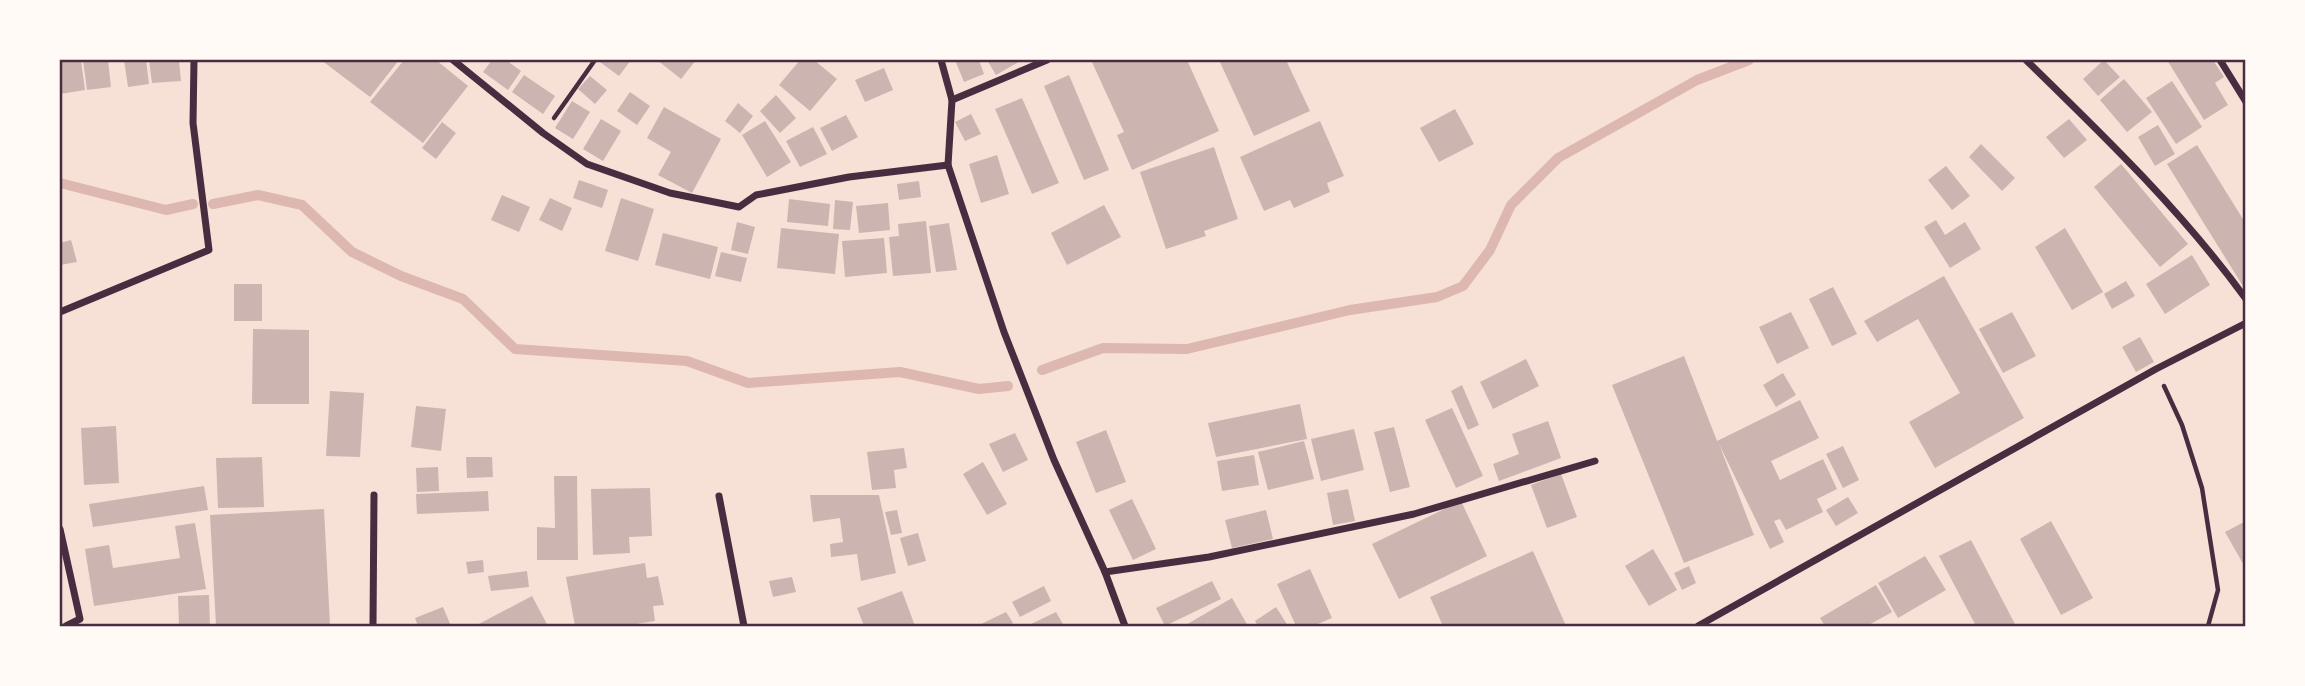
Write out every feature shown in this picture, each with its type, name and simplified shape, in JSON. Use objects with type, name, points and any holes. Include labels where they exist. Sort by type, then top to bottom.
[{"type":"street","points":[[60,312],[209,250],[193,123],[194,60]]},
{"type":"street","points":[[453,60],[543,133],[587,164],[670,193],[738,207],[756,195],[849,177],[948,165]]},
{"type":"street","points":[[941,60],[952,100],[948,165],[1009,345],[1054,460],[1105,572],[1125,626]]},
{"type":"street","points":[[952,100],[1047,60]]},
{"type":"street","points":[[2026,60],[2112,142],[2220,264],[2245,299]]},
{"type":"street","points":[[2220,60],[2245,102]]},
{"type":"street","points":[[1698,626],[2156,369],[2245,323]]},
{"type":"street","points":[[1105,572],[1209,557],[1414,514],[1595,461]]},
{"type":"street","points":[[373,626],[374,495]]},
{"type":"street","points":[[719,495],[744,626]]},
{"type":"street","points":[[60,529],[80,619],[66,626]]},
{"type":"path","points":[[543,133],[595,60]]},
{"type":"path","points":[[2156,369],[2182,425],[2202,488],[2218,590],[2208,626]]},
{"type":"building","points":[[60,60],[81,60],[85,90],[60,94]]},
{"type":"building","points":[[83,60],[108,60],[111,87],[87,90]]},
{"type":"building","points":[[124,60],[146,60],[149,84],[128,87]]},
{"type":"building","points":[[149,60],[179,60],[181,81],[152,83]]},
{"type":"building","points":[[321,60],[399,60],[370,97]]},
{"type":"building","points":[[404,60],[436,60],[468,86],[423,143],[370,102]]},
{"type":"building","points":[[492,60],[506,60],[521,71],[508,90],[483,72]]},
{"type":"building","points":[[631,60],[619,76],[600,62]]},
{"type":"building","points":[[657,60],[696,60],[681,79]]},
{"type":"building","points":[[800,60],[814,60],[837,79],[810,111],[779,85]]},
{"type":"building","points":[[955,60],[979,60],[984,74],[964,82]]},
{"type":"building","points":[[987,60],[1022,60],[996,75]]},
{"type":"building","points":[[1091,60],[1187,60],[1219,131],[1132,170],[1117,135],[1124,132]]},
{"type":"building","points":[[1219,60],[1286,60],[1310,111],[1254,136]]},
{"type":"building","points":[[2104,60],[2120,77],[2098,96],[2083,79]]},
{"type":"building","points":[[2167,60],[2213,60],[2224,77],[2215,83],[2228,105],[2204,120]]},
{"type":"building","points":[[884,68],[893,90],[865,102],[855,80]]},
{"type":"building","points":[[524,75],[555,96],[543,114],[512,92]]},
{"type":"building","points":[[1069,75],[1109,170],[1084,180],[1044,86]]},
{"type":"building","points":[[590,76],[607,90],[595,104],[578,89]]},
{"type":"building","points":[[2124,79],[2152,112],[2127,132],[2100,100]]},
{"type":"building","points":[[2172,81],[2202,127],[2176,144],[2146,98]]},
{"type":"building","points":[[630,92],[650,106],[637,125],[617,111]]},
{"type":"building","points":[[776,95],[796,118],[780,133],[760,111]]},
{"type":"building","points":[[1022,98],[1059,183],[1032,194],[995,109]]},
{"type":"building","points":[[572,101],[590,112],[573,139],[555,128]]},
{"type":"building","points":[[738,103],[753,116],[740,133],[725,121]]},
{"type":"building","points":[[664,107],[721,139],[692,193],[658,175],[671,152],[647,138]]},
{"type":"building","points":[[1455,109],[1474,144],[1439,162],[1420,128]]},
{"type":"building","points":[[971,114],[981,134],[965,141],[955,122]]},
{"type":"building","points":[[846,115],[858,137],[832,151],[820,128]]},
{"type":"building","points":[[601,119],[621,131],[603,161],[583,149]]},
{"type":"building","points":[[2069,119],[2087,140],[2064,158],[2046,137]]},
{"type":"building","points":[[765,121],[791,162],[767,177],[742,135]]},
{"type":"building","points":[[1320,121],[1344,176],[1327,183],[1330,192],[1294,208],[1290,200],[1264,211],[1240,157]]},
{"type":"building","points":[[442,122],[456,133],[436,159],[422,148]]},
{"type":"building","points":[[2158,125],[2175,154],[2155,166],[2138,137]]},
{"type":"building","points":[[813,127],[827,154],[800,167],[786,141]]},
{"type":"building","points":[[1981,144],[2015,178],[2002,191],[1969,157]]},
{"type":"building","points":[[2197,145],[2246,224],[2246,291],[2167,164]]},
{"type":"building","points":[[1214,147],[1238,219],[1204,231],[1206,236],[1166,249],[1140,172]]},
{"type":"building","points":[[997,155],[1009,194],[981,203],[969,164]]},
{"type":"building","points":[[2121,164],[2188,244],[2160,267],[2094,187]]},
{"type":"building","points":[[1946,166],[1970,196],[1952,210],[1928,180]]},
{"type":"building","points":[[579,180],[608,190],[602,208],[573,198]]},
{"type":"building","points":[[919,181],[921,197],[899,200],[897,184]]},
{"type":"building","points":[[502,195],[530,207],[519,232],[491,220]]},
{"type":"building","points":[[550,198],[572,208],[562,231],[539,220]]},
{"type":"building","points":[[621,198],[654,209],[638,261],[605,251]]},
{"type":"building","points":[[789,199],[830,204],[828,226],[787,222]]},
{"type":"building","points":[[835,200],[853,202],[850,230],[833,229]]},
{"type":"building","points":[[888,203],[890,230],[859,233],[856,206]]},
{"type":"building","points":[[1104,205],[1121,237],[1067,265],[1051,233]]},
{"type":"building","points":[[1936,220],[1945,235],[1965,222],[1981,249],[1950,268],[1924,227]]},
{"type":"building","points":[[926,221],[931,273],[893,276],[889,237],[899,236],[898,224]]},
{"type":"building","points":[[737,222],[755,227],[748,254],[731,250]]},
{"type":"building","points":[[949,223],[957,270],[936,272],[929,226]]},
{"type":"building","points":[[781,228],[839,234],[835,274],[777,268]]},
{"type":"building","points":[[2065,228],[2103,292],[2072,310],[2035,247]]},
{"type":"building","points":[[663,233],[718,247],[710,279],[655,265]]},
{"type":"building","points":[[884,238],[887,273],[845,277],[842,241]]},
{"type":"building","points":[[71,240],[77,262],[60,265],[60,243]]},
{"type":"building","points":[[721,252],[747,258],[741,282],[715,276]]},
{"type":"building","points":[[2192,255],[2210,285],[2165,314],[2146,284]]},
{"type":"building","points":[[1944,276],[2024,418],[1935,468],[1909,422],[1960,393],[1918,319],[1877,342],[1864,321]]},
{"type":"building","points":[[2126,281],[2135,296],[2112,309],[2104,294]]},
{"type":"building","points":[[234,284],[262,284],[262,321],[234,321]]},
{"type":"building","points":[[1833,287],[1857,334],[1832,346],[1809,299]]},
{"type":"building","points":[[1791,312],[1809,348],[1777,364],[1759,327]]},
{"type":"building","points":[[2012,312],[2036,356],[2003,373],[1979,329]]},
{"type":"building","points":[[253,329],[309,330],[309,404],[252,404]]},
{"type":"building","points":[[2140,337],[2154,362],[2136,372],[2122,347]]},
{"type":"building","points":[[1684,356],[1717,441],[1800,400],[1819,438],[1771,461],[1780,480],[1823,459],[1837,489],[1817,499],[1823,512],[1786,530],[1780,519],[1774,521],[1784,542],[1770,549],[1719,444],[1754,535],[1684,563],[1612,385]]},
{"type":"building","points":[[1526,359],[1539,386],[1493,409],[1480,382]]},
{"type":"building","points":[[1783,373],[1796,395],[1776,407],[1763,385]]},
{"type":"building","points":[[1462,385],[1479,425],[1468,430],[1451,391]]},
{"type":"building","points":[[330,391],[364,393],[360,457],[326,456]]},
{"type":"building","points":[[1300,404],[1307,439],[1216,457],[1208,423]]},
{"type":"building","points":[[416,406],[446,409],[441,451],[411,447]]},
{"type":"building","points":[[1452,408],[1483,476],[1456,488],[1425,420]]},
{"type":"building","points":[[1548,421],[1561,458],[1499,481],[1493,464],[1519,454],[1512,434]]},
{"type":"building","points":[[116,426],[119,483],[84,485],[81,428]]},
{"type":"building","points":[[1394,427],[1410,487],[1390,492],[1374,432]]},
{"type":"building","points":[[1354,429],[1364,470],[1321,481],[1311,439]]},
{"type":"building","points":[[1106,430],[1126,482],[1096,493],[1076,442]]},
{"type":"building","points":[[1015,433],[1028,460],[1003,472],[989,444]]},
{"type":"building","points":[[1304,441],[1314,479],[1268,490],[1258,452]]},
{"type":"building","points":[[1843,446],[1859,480],[1843,488],[1826,454]]},
{"type":"building","points":[[904,448],[907,468],[894,470],[896,488],[872,490],[867,452]]},
{"type":"building","points":[[1254,455],[1259,485],[1222,491],[1217,461]]},
{"type":"building","points":[[262,457],[264,507],[218,508],[216,458]]},
{"type":"building","points":[[466,457],[492,457],[493,477],[467,478]]},
{"type":"building","points":[[983,462],[1007,504],[987,515],[963,474]]},
{"type":"building","points":[[438,467],[439,491],[417,492],[416,468]]},
{"type":"building","points":[[1561,474],[1577,517],[1547,528],[1531,485]]},
{"type":"building","points":[[554,476],[577,476],[578,560],[537,560],[537,527],[555,528]]},
{"type":"building","points":[[204,486],[208,510],[93,527],[89,504]]},
{"type":"building","points":[[650,488],[652,536],[629,537],[630,553],[593,555],[591,489]]},
{"type":"building","points":[[1348,489],[1355,521],[1333,525],[1327,493]]},
{"type":"building","points":[[488,491],[489,511],[417,514],[416,494]]},
{"type":"building","points":[[810,495],[879,495],[896,573],[861,581],[857,554],[831,557],[830,544],[843,542],[840,518],[813,522]]},
{"type":"building","points":[[1848,497],[1858,513],[1836,526],[1826,510]]},
{"type":"building","points":[[1132,499],[1156,549],[1133,560],[1109,510]]},
{"type":"building","points":[[1461,501],[1487,556],[1399,599],[1372,544]]},
{"type":"building","points":[[324,509],[330,625],[216,626],[210,515]]},
{"type":"building","points":[[897,510],[902,533],[891,535],[885,512]]},
{"type":"building","points":[[1266,510],[1273,539],[1232,548],[1225,520]]},
{"type":"building","points":[[2051,521],[2093,598],[2061,615],[2020,539]]},
{"type":"building","points":[[2246,521],[2246,569],[2225,532]]},
{"type":"building","points":[[195,523],[206,589],[94,606],[85,549],[109,545],[113,568],[180,558],[175,526]]},
{"type":"building","points":[[918,533],[926,561],[908,566],[900,538]]},
{"type":"building","points":[[1971,540],[2016,626],[1976,626],[1939,556]]},
{"type":"building","points":[[1653,549],[1677,590],[1649,606],[1625,566]]},
{"type":"building","points":[[1533,551],[1566,626],[1443,626],[1430,597]]},
{"type":"building","points":[[1925,556],[1946,590],[1898,618],[1878,583]]},
{"type":"building","points":[[483,560],[484,572],[468,574],[466,562]]},
{"type":"building","points":[[645,563],[647,578],[658,576],[664,605],[653,606],[655,621],[624,626],[575,626],[566,577]]},
{"type":"building","points":[[1689,566],[1696,583],[1682,590],[1674,573]]},
{"type":"building","points":[[1310,569],[1332,618],[1313,626],[1296,626],[1277,584]]},
{"type":"building","points":[[527,571],[529,587],[491,591],[488,576]]},
{"type":"building","points":[[792,577],[796,592],[773,597],[769,581]]},
{"type":"building","points":[[1212,581],[1221,599],[1165,626],[1156,608]]},
{"type":"building","points":[[1876,585],[1892,612],[1867,626],[1825,626],[1820,618]]},
{"type":"building","points":[[1044,586],[1051,601],[1020,617],[1012,602]]},
{"type":"building","points":[[902,591],[915,626],[864,626],[857,608]]},
{"type":"building","points":[[209,595],[210,626],[179,626],[178,596]]},
{"type":"building","points":[[532,596],[548,626],[475,626]]},
{"type":"building","points":[[1232,598],[1248,626],[1184,626]]},
{"type":"building","points":[[443,607],[451,626],[418,626],[415,618]]},
{"type":"building","points":[[1276,607],[1288,626],[1258,626],[1255,621]]},
{"type":"building","points":[[1006,612],[1013,623],[1007,626],[977,626]]},
{"type":"building","points":[[1056,612],[1064,626],[1031,624]]},
{"type":"waterway","points":[[1042,370],[1103,348],[1187,349],[1350,310],[1437,297],[1463,286],[1490,250],[1511,205],[1558,158],[1697,80],[1749,60]]},
{"type":"waterway","points":[[60,183],[166,210],[193,204]]},
{"type":"waterway","points":[[213,204],[258,195],[302,205],[352,252],[401,276],[463,299],[515,349],[687,361],[748,383],[900,372],[979,389],[1008,386]]}]
